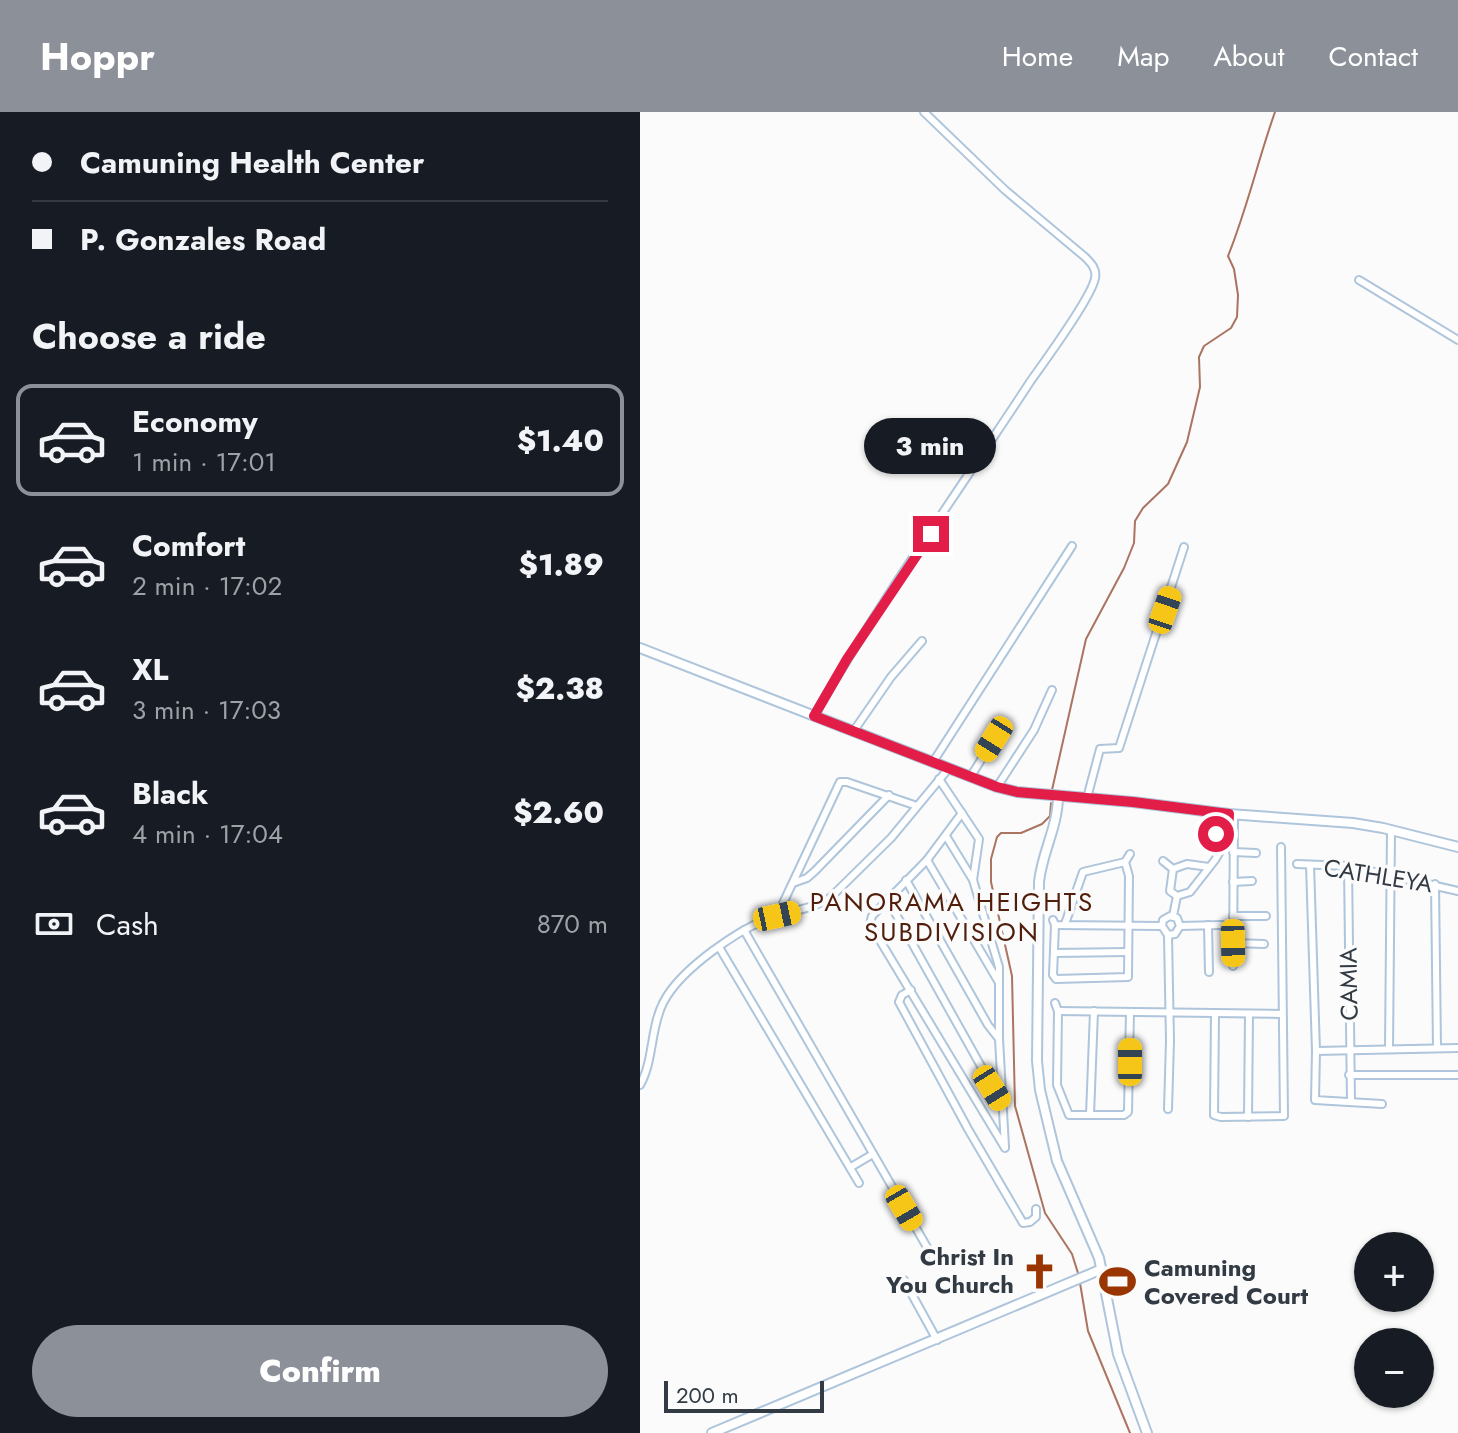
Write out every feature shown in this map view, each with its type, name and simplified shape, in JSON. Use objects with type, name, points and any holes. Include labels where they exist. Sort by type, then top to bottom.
[{"type":"street","points":[[814,716],[847,659],[1077,312],[1095,278],[1094,267],[1085,257],[1005,190],[924,112]]},
{"type":"street","points":[[1359,280],[1458,340]]},
{"type":"street","points":[[933,762],[1072,546]]},
{"type":"street","points":[[1087,798],[1100,749],[1119,748],[1184,547]]},
{"type":"street","points":[[853,732],[891,677],[922,641]]},
{"type":"street","points":[[640,648],[853,732],[1017,792],[1353,823],[1458,847]]},
{"type":"street","points":[[997,787],[1034,730],[1052,690]]},
{"type":"street","points":[[971,776],[994,739]]},
{"type":"street","points":[[640,1085],[650,1060],[656,1022],[663,1002],[694,966],[744,930],[777,916],[806,910],[830,898],[865,866],[949,768]]},
{"type":"street","points":[[939,779],[979,839],[973,880]]},
{"type":"street","points":[[777,916],[842,780],[917,806]]},
{"type":"street","points":[[793,883],[815,871],[889,795]]},
{"type":"street","points":[[1058,796],[1057,816],[1040,869],[1039,882],[1038,1071],[1057,1161],[1102,1269],[1118,1354],[1147,1433]]},
{"type":"street","points":[[1217,812],[1216,834],[1222,845]]},
{"type":"street","points":[[946,836],[973,880],[995,947],[1005,1148],[870,924],[872,916],[927,860],[962,813]]},
{"type":"street","points":[[1177,896],[1190,892],[1209,867],[1228,838],[1232,814]]},
{"type":"street","points":[[1232,814],[1233,966]]},
{"type":"street","points":[[1389,1049],[1391,830]]},
{"type":"street","points":[[1215,1014],[1213,1111],[1216,1117],[1284,1116],[1281,847]]},
{"type":"street","points":[[1233,852],[1256,853]]},
{"type":"street","points":[[1065,924],[1083,872],[1125,862],[1130,854]]},
{"type":"street","points":[[927,860],[999,982]]},
{"type":"street","points":[[1163,861],[1173,869]]},
{"type":"street","points":[[1125,862],[1129,876],[1128,925],[1129,975],[1125,978],[1056,979],[1053,975],[1054,922],[1065,924],[1128,925],[1162,926]]},
{"type":"street","points":[[1173,869],[1187,864],[1209,867]]},
{"type":"street","name":"CATHLEYA","points":[[1297,864],[1348,866],[1458,891]]},
{"type":"street","points":[[1310,865],[1315,1100],[1382,1104]]},
{"type":"street","name":"CAMIA","points":[[1348,866],[1351,1102]]},
{"type":"street","points":[[1173,869],[1169,885],[1170,891],[1177,896]]},
{"type":"street","points":[[906,880],[988,1025],[999,1039]]},
{"type":"street","points":[[1233,882],[1252,881]]},
{"type":"street","points":[[1435,884],[1437,1048]]},
{"type":"street","points":[[1177,896],[1173,916],[1180,926]]},
{"type":"street","points":[[888,900],[1003,1105]]},
{"type":"street","points":[[1162,926],[1165,918],[1173,916]]},
{"type":"street","points":[[1233,916],[1266,916]]},
{"type":"street","points":[[1208,925],[1209,972]]},
{"type":"street","points":[[1180,926],[1222,925]]},
{"type":"street","points":[[1162,926],[1168,935],[1168,1109]]},
{"type":"street","points":[[1168,935],[1175,934],[1180,926]]},
{"type":"street","points":[[744,930],[935,1261]]},
{"type":"street","points":[[1233,943],[1264,944]]},
{"type":"street","points":[[719,947],[859,1183]]},
{"type":"street","points":[[1054,953],[1128,952]]},
{"type":"street","points":[[911,990],[902,995],[899,1002],[968,1129],[1023,1223],[1034,1219],[1036,1209]]},
{"type":"street","points":[[1130,1012],[1128,1112],[1068,1114],[1057,1089],[1057,1007],[1094,1011],[1282,1014]]},
{"type":"street","points":[[1090,1115],[1094,1011]]},
{"type":"street","points":[[1248,1117],[1249,1014]]},
{"type":"street","points":[[1316,1051],[1458,1048]]},
{"type":"street","points":[[1349,1075],[1458,1075]]},
{"type":"street","points":[[851,1167],[873,1154]]},
{"type":"street","points":[[712,1433],[1102,1269]]},
{"type":"street","points":[[904,1280],[937,1340]]},
{"type":"waterway","points":[[1052,790],[1086,639],[1124,568],[1134,543],[1135,521],[1143,508],[1168,484],[1187,442],[1200,387],[1199,357],[1204,346],[1231,328],[1237,317],[1238,295],[1234,269],[1228,256],[1275,112]]},
{"type":"waterway","points":[[1051,803],[1050,816],[1042,824],[1021,833],[1001,833],[997,837],[991,859],[991,882],[1012,976],[1015,1106],[1045,1213],[1072,1254],[1078,1273]]},
{"type":"waterway","points":[[1080,1283],[1088,1331],[1130,1433]]},
{"type":"place","name":"Christ In You Church","points":[[1040,1271]]},
{"type":"place","name":"Camuning Covered Court","points":[[1118,1282]]},
{"type":"district","name":"PANORAMA HEIGHTS SUBDIVISION","points":[[952,917]]},
{"type":"route","points":[[931,534],[847,659],[814,716],[1017,792],[1229,814],[1228,838],[1222,845],[1216,834]]}]
